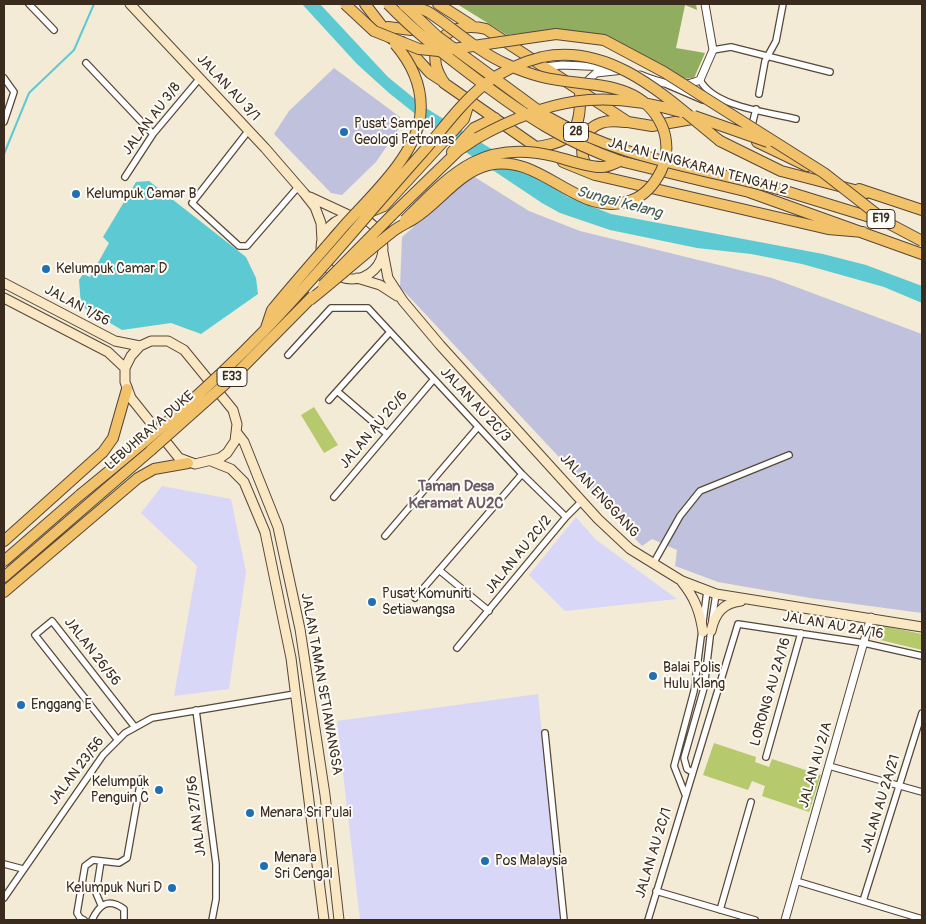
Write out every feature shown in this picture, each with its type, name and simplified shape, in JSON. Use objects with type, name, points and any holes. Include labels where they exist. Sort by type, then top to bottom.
[{"type":"highway","points":[[345,4],[374,31],[419,49],[439,51],[556,34],[604,40],[664,72],[783,147]]},
{"type":"highway","points":[[365,4],[430,73],[536,147],[569,165],[595,175],[828,229],[863,232]]},
{"type":"highway","points":[[265,331],[272,310],[392,172],[416,134],[420,116],[417,78],[408,60],[365,4]]},
{"type":"highway","name":"JALAN LINGKARAN TENGAH 2","points":[[388,4],[432,46],[516,108],[561,137],[620,161],[749,192],[780,202],[922,254]]},
{"type":"highway","points":[[394,230],[416,218],[466,176],[489,165],[517,164],[532,168],[593,202],[615,204],[633,200],[654,184],[663,167],[666,144],[665,132],[659,119],[636,96],[620,88],[542,77],[508,65],[488,55],[428,12],[404,4]]},
{"type":"highway","name":"JALAN LINGKARAN TENGAH 2","points":[[404,4],[437,36],[546,116],[572,131],[625,152],[782,190],[868,216],[922,235]]},
{"type":"highway","points":[[388,27],[405,31],[411,30],[419,20],[417,4]]},
{"type":"highway","points":[[441,5],[472,25],[486,29],[628,122]]},
{"type":"highway","points":[[444,82],[436,66],[439,43],[448,33],[472,25]]},
{"type":"highway","points":[[4,561],[226,370],[265,331],[483,86],[502,72],[525,62],[544,57],[586,56],[614,64],[635,75],[720,141],[781,171],[922,210]]},
{"type":"highway","points":[[536,147],[563,142],[571,135],[578,124],[580,92]]},
{"type":"highway","points":[[355,217],[384,206],[464,119],[468,106],[467,98]]},
{"type":"highway","points":[[310,300],[337,268],[459,150],[499,126],[533,111],[557,104],[592,100],[620,100],[650,104],[691,115],[783,147]]},
{"type":"highway","points":[[595,175],[584,163],[581,153],[583,141],[588,132],[601,123],[628,122],[652,126],[705,117],[724,124],[866,193]]},
{"type":"highway","points":[[383,248],[387,219],[396,206],[474,128],[495,118]]},
{"type":"highway","name":"E19","points":[[783,147],[824,173],[888,223],[922,241]]},
{"type":"highway","points":[[310,300],[394,230],[436,189],[467,164],[504,151],[536,152],[601,167],[620,161]]},
{"type":"highway","name":"LEBUHRAYA DUKE","points":[[4,577],[233,377],[310,300]]},
{"type":"highway","points":[[4,541],[103,452],[113,438],[127,389]]},
{"type":"highway","points":[[4,592],[138,478],[154,469],[188,463]]},
{"type":"main road","name":"JALAN AU 3/1","points":[[130,4],[249,130],[315,207],[322,223],[322,241]]},
{"type":"main road","name":"JALAN AU 3/1","points":[[301,190],[332,209],[355,217]]},
{"type":"main road","points":[[355,217],[370,222],[376,228],[383,248],[374,270],[357,278],[338,275],[330,269],[324,261],[322,241],[330,226],[337,221],[355,217]]},
{"type":"main road","name":"JALAN ENGGANG","points":[[383,248],[388,278],[403,301],[440,345],[582,501],[630,549],[682,581],[711,592],[871,617],[922,627]]},
{"type":"main road","name":"JALAN ENGGANG","points":[[357,278],[380,285],[403,301]]},
{"type":"main road","name":"JALAN 1/56","points":[[4,283],[115,341],[140,346]]},
{"type":"main road","name":"JALAN 1/56","points":[[4,298],[108,352],[125,368]]},
{"type":"main road","points":[[163,340],[184,350],[233,410],[237,433],[232,447],[211,462],[202,464],[188,463],[172,452],[131,398],[127,389],[125,368],[131,356],[140,346],[150,341],[163,340]]},
{"type":"main road","name":"JALAN TAMAN SETIAWANGSA","points":[[237,433],[244,442],[278,527],[300,629],[325,795],[339,920]]},
{"type":"main road","name":"JALAN TAMAN SETIAWANGSA","points":[[211,462],[238,473],[244,482],[264,532],[287,631],[324,920]]},
{"type":"main road","points":[[682,581],[697,606],[707,631]]},
{"type":"main road","points":[[707,631],[723,607],[730,603],[754,600]]},
{"type":"street","points":[[29,4],[54,30]]},
{"type":"street","points":[[664,84],[680,86],[700,80],[713,50],[705,4]]},
{"type":"street","points":[[759,94],[766,61],[776,41],[782,4]]},
{"type":"street","points":[[441,5],[448,20],[448,33]]},
{"type":"street","points":[[713,50],[731,47],[830,72]]},
{"type":"street","points":[[86,63],[153,134]]},
{"type":"street","points":[[543,67],[587,64],[625,70],[664,84],[697,99],[735,104],[796,119]]},
{"type":"street","points":[[580,92],[589,77],[596,73],[625,70]]},
{"type":"street","points":[[4,78],[14,92],[4,122]]},
{"type":"street","name":"JALAN AU 3/8","points":[[125,177],[153,134],[200,78]]},
{"type":"street","points":[[700,80],[710,93],[735,104]]},
{"type":"street","points":[[748,137],[756,109]]},
{"type":"street","points":[[249,130],[192,203],[239,246],[247,246],[301,190]]},
{"type":"street","name":"JALAN AU 2C/3","points":[[288,354],[331,308],[368,308],[522,474],[566,517]]},
{"type":"street","points":[[329,400],[390,332]]},
{"type":"street","name":"JALAN AU 2C/6","points":[[334,497],[434,379]]},
{"type":"street","points":[[337,391],[388,434]]},
{"type":"street","points":[[385,536],[478,427]]},
{"type":"street","points":[[653,564],[680,516],[700,491],[789,455]]},
{"type":"street","points":[[415,598],[522,474]]},
{"type":"street","name":"JALAN AU 2C/2","points":[[457,648],[566,517],[582,501]]},
{"type":"street","points":[[439,570],[489,611]]},
{"type":"street","name":"JALAN AU 2C/1","points":[[692,772],[687,769],[684,758],[704,688],[711,592]]},
{"type":"street","name":"JALAN AU 2/A","points":[[785,920],[871,617]]},
{"type":"street","name":"JALAN 26/56","points":[[117,739],[35,635],[52,621],[134,726]]},
{"type":"street","name":"JALAN AU 2C/1","points":[[648,920],[738,624]]},
{"type":"street","name":"JALAN AU 2A/16","points":[[738,624],[864,643],[922,656]]},
{"type":"street","name":"JALAN AU 2C/1","points":[[686,794],[674,766],[694,691],[707,631]]},
{"type":"street","name":"LORONG AU 2A/16","points":[[766,757],[801,633]]},
{"type":"street","name":"JALAN 23/56","points":[[4,898],[88,775],[117,739],[134,726],[152,718],[295,694]]},
{"type":"street","name":"JALAN 27/56","points":[[196,710],[216,864],[216,899],[212,920]]},
{"type":"street","name":"JALAN AU 2A/21","points":[[864,901],[922,713]]},
{"type":"street","points":[[545,733],[564,920]]},
{"type":"street","points":[[829,766],[922,792]]},
{"type":"street","points":[[84,920],[77,913],[85,866],[88,861],[119,864],[127,858],[141,779]]},
{"type":"street","points":[[720,910],[750,802]]},
{"type":"street","points":[[101,861],[96,893],[101,905]]},
{"type":"street","points":[[4,864],[23,869]]},
{"type":"street","points":[[796,881],[922,919]]},
{"type":"street","points":[[656,891],[755,920]]},
{"type":"street","points":[[92,920],[101,905]]},
{"type":"street","points":[[101,905],[120,906],[124,909],[124,920]]},
{"type":"shaded area","name":"Pusat Sampel Geologi Petronas","points":[[334,68],[400,117],[400,127],[376,162],[342,195],[331,193],[274,134],[289,111]]},
{"type":"shaded area","points":[[473,176],[529,211],[580,231],[772,278],[922,334],[922,613],[810,598],[718,582],[675,566],[677,550],[652,539],[642,546],[400,287],[402,237]]},
{"type":"shaded area","points":[[162,486],[231,499],[246,572],[229,689],[174,696],[197,566],[141,513]]},
{"type":"shaded area","points":[[576,517],[595,539],[677,599],[565,611],[529,575]]},
{"type":"shaded area","points":[[538,694],[560,920],[360,920],[337,721]]},
{"type":"green space","points":[[457,4],[696,4],[697,10],[685,5],[676,48],[705,53],[694,78],[681,79],[596,35],[549,30],[507,35]]},
{"type":"green space","points":[[314,407],[338,445],[324,453],[301,415]]},
{"type":"green space","points":[[875,624],[922,634],[922,650],[872,638]]},
{"type":"green space","points":[[714,743],[756,757],[755,762],[769,767],[772,759],[821,775],[809,812],[762,796],[765,786],[752,781],[748,790],[703,775]]},
{"type":"water","points":[[302,4],[320,4],[388,77],[426,108],[568,197],[611,214],[823,254],[866,265],[922,286],[922,303],[884,287],[802,264],[751,254],[697,248],[610,230],[560,213],[452,143],[389,93],[357,64]]},
{"type":"water","points":[[149,181],[246,257],[256,278],[258,294],[201,334],[171,323],[122,330],[81,306],[79,280],[83,274],[90,277],[109,243],[103,237],[136,182]]},
{"type":"waterway","points":[[4,154],[29,93],[74,50],[94,4]]},
{"type":"place","name":"Pusat Sampel Geologi Petronas","points":[[344,132]]},
{"type":"place","name":"Kelumpuk Camar B","points":[[76,194]]},
{"type":"place","name":"Kelumpuk Camar D","points":[[46,269]]},
{"type":"place","name":"Pusat Komuniti Setiawangsa","points":[[372,602]]},
{"type":"place","name":"Balai Polis Hulu Klang","points":[[653,676]]},
{"type":"place","name":"Enggang E","points":[[21,705]]},
{"type":"place","name":"Kelumpuk Penguin C","points":[[159,790]]},
{"type":"place","name":"Menara Sri Pulai","points":[[250,813]]},
{"type":"place","name":"Pos Malaysia","points":[[485,861]]},
{"type":"place","name":"Menara Sri Cengal","points":[[264,866]]},
{"type":"place","name":"Kelumpuk Nuri D","points":[[172,888]]},
{"type":"district","name":"Taman Desa Keramat AU2C","points":[[456,496]]},
{"type":"water label","name":"Sungai Kelang","points":[[619,203]]}]
